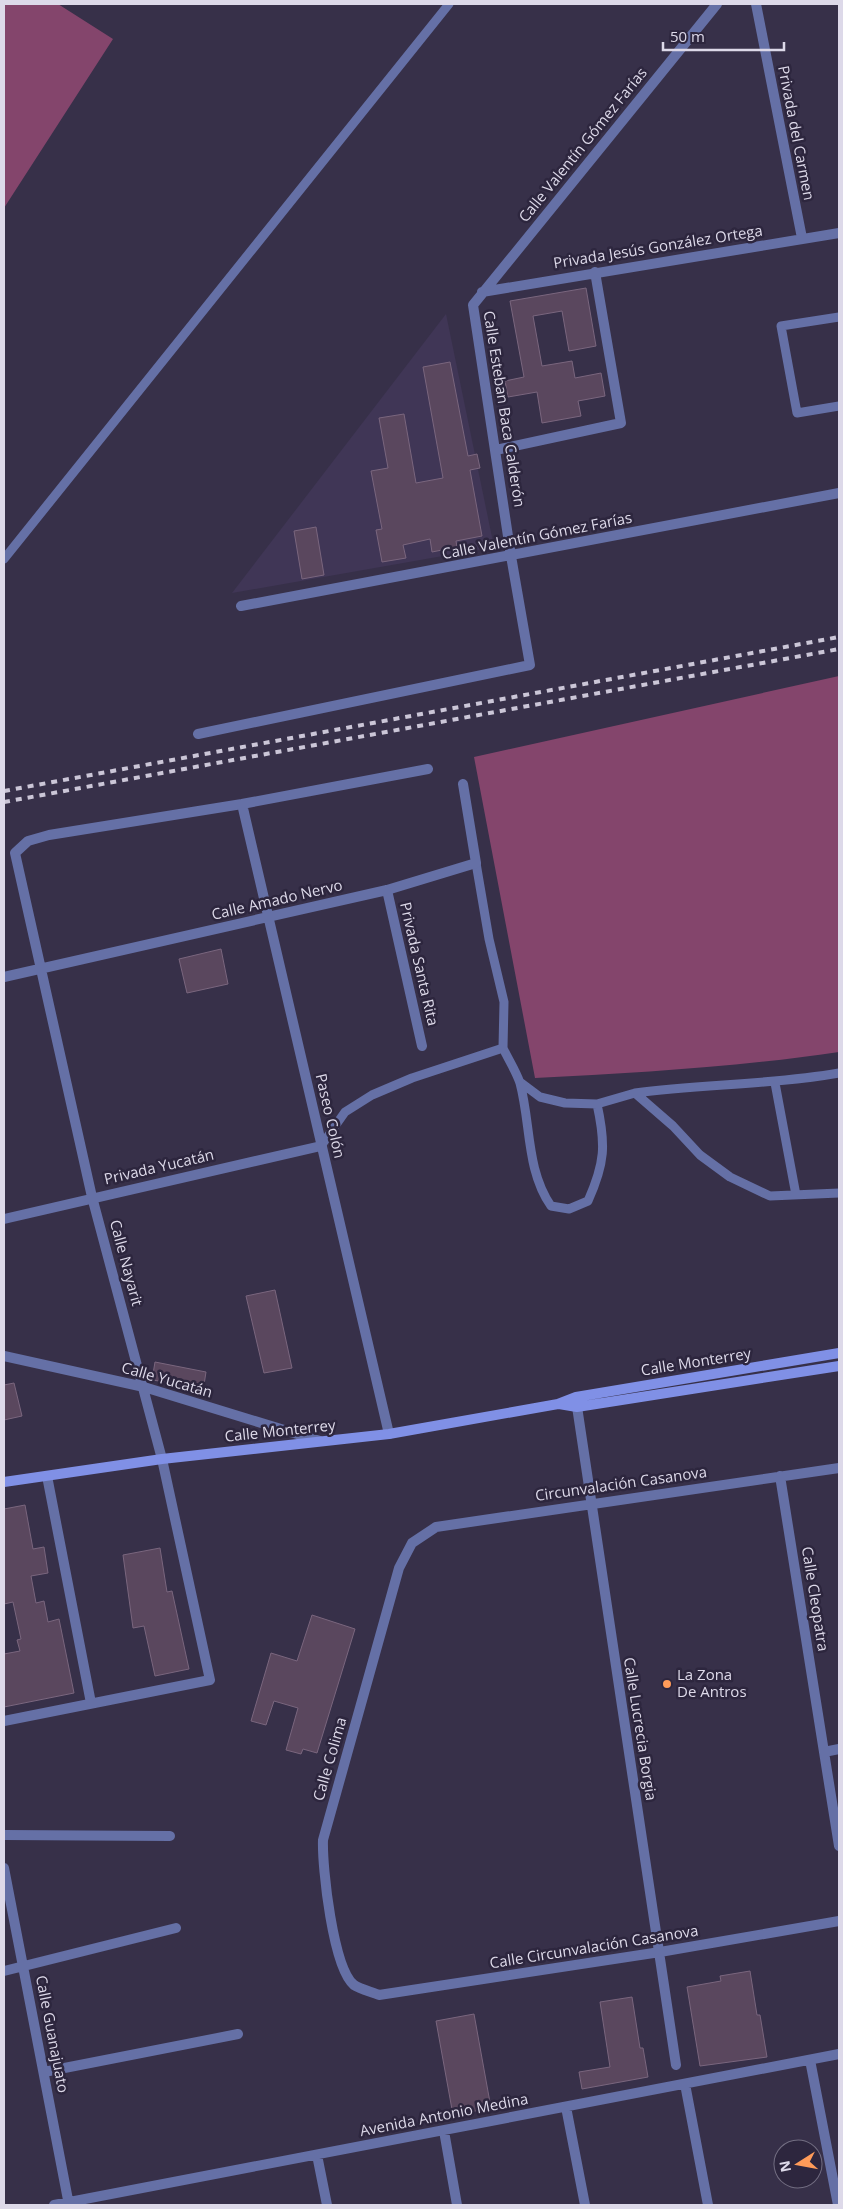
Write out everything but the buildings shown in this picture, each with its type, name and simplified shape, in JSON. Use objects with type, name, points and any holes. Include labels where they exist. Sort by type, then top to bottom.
[{"type":"street","name":"Calle Valentín Gómez Farías","points":[[473,305],[717,4]]},
{"type":"street","name":"Privada del Carmen","points":[[756,4],[802,238]]},
{"type":"street","name":"Privada Jesús González Ortega","points":[[482,292],[839,233]]},
{"type":"street","points":[[496,450],[621,422],[595,272]]},
{"type":"street","name":"Calle Esteban Baca Calderón","points":[[198,734],[530,665],[511,556],[473,305]]},
{"type":"street","name":"Calle Valentín Gómez Farías","points":[[241,606],[839,494]]},
{"type":"street","points":[[242,804],[428,768]]},
{"type":"street","points":[[463,784],[476,863]]},
{"type":"street","name":"Calle Nayarit","points":[[91,1704],[210,1680],[162,1459],[92,1197],[39,969],[15,853],[28,841],[49,835],[242,804]]},
{"type":"street","name":"Paseo Colón","points":[[242,804],[389,1434]]},
{"type":"street","name":"Calle Amado Nervo","points":[[4,977],[387,890],[476,863]]},
{"type":"street","name":"Privada Santa Rita","points":[[387,890],[422,1046]]},
{"type":"street","name":"Privada Yucatán","points":[[4,1219],[92,1197],[321,1146]]},
{"type":"street","name":"Calle Monterrey","points":[[577,1402],[839,1353]]},
{"type":"street","name":"Calle Yucatán","points":[[4,1354],[144,1387],[320,1441]]},
{"type":"street","name":"Calle Monterrey","points":[[4,1482],[162,1459],[389,1434],[558,1404],[839,1366]]},
{"type":"street","name":"Calle Lucrecia Borgia","points":[[577,1402],[590,1504],[676,2065]]},
{"type":"street","name":"Circunvalación Casanova","points":[[412,1543],[436,1527],[839,1468]]},
{"type":"street","points":[[4,1721],[91,1704],[47,1476]]},
{"type":"street","name":"Calle Cleopatra","points":[[780,1476],[839,1846]]},
{"type":"street","name":"Calle Colima","points":[[354,1984],[339,1961],[322,1862],[323,1840],[399,1568],[412,1543]]},
{"type":"street","points":[[824,1752],[839,1749]]},
{"type":"street","points":[[4,1835],[170,1836]]},
{"type":"street","name":"Calle Guanajuato","points":[[4,1868],[68,2204]]},
{"type":"street","name":"Calle Circunvalación Casanova","points":[[354,1984],[379,1994],[660,1952],[839,1921]]},
{"type":"street","points":[[4,1971],[176,1928]]},
{"type":"street","points":[[44,2072],[238,2034]]},
{"type":"street","name":"Avenida Antonio Medina","points":[[54,2205],[68,2204],[839,2054]]},
{"type":"street","points":[[810,2060],[838,2205]]},
{"type":"street","points":[[685,2084],[708,2205]]},
{"type":"street","points":[[566,2107],[585,2205]]},
{"type":"street","points":[[444,2130],[457,2205]]},
{"type":"street","points":[[317,2155],[327,2205]]},
{"type":"lane","points":[[4,559],[449,4]]},
{"type":"lane","points":[[839,317],[781,326],[797,413],[839,406]]},
{"type":"lane","points":[[476,863],[489,939],[504,1002],[503,1048],[520,1082],[533,1164],[541,1191],[551,1206],[569,1208],[588,1201],[599,1176],[604,1137],[597,1104]]},
{"type":"lane","points":[[321,1146],[345,1112],[372,1095],[412,1078],[503,1048]]},
{"type":"lane","points":[[520,1082],[540,1097],[565,1102],[597,1104],[634,1093],[686,1086],[722,1087],[775,1083],[839,1073]]},
{"type":"lane","points":[[775,1083],[796,1195]]},
{"type":"lane","points":[[634,1093],[673,1126],[700,1155],[730,1177],[770,1196],[839,1193]]},
{"type":"shaded area","points":[[4,4],[58,4],[113,39],[4,208]]},
{"type":"shaded area","points":[[446,314],[494,547],[232,593]]},
{"type":"shaded area","points":[[839,676],[839,1052],[687,1069],[535,1078],[474,757]]},
{"type":"railway","points":[[4,791],[839,637]]},
{"type":"railway","points":[[4,802],[839,649]]},
{"type":"place","name":"La Zona De Antros","points":[[667,1684]]}]
